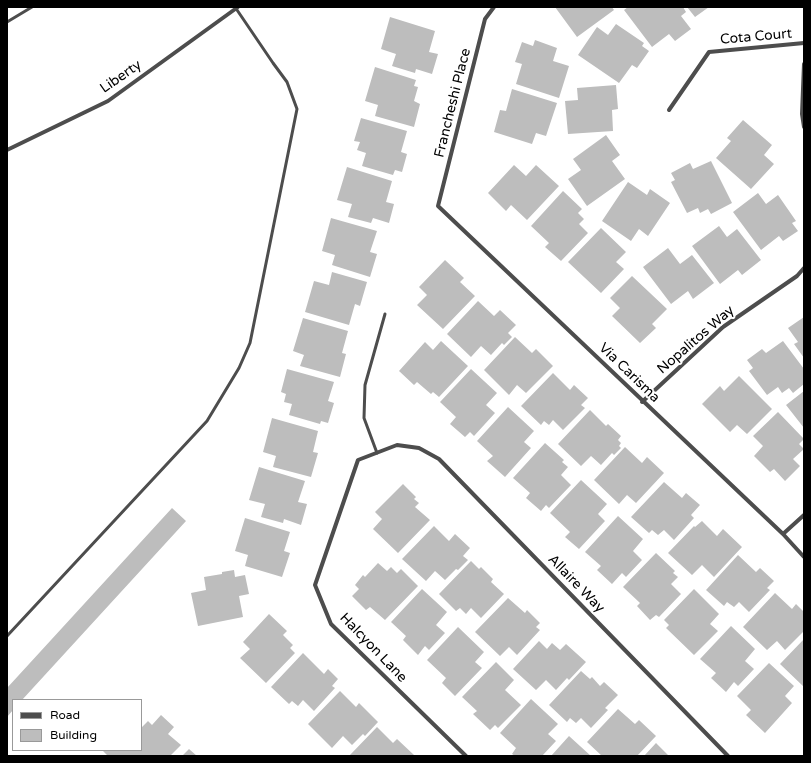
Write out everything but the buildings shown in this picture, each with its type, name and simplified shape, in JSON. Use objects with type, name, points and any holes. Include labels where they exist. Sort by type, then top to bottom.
[{"type":"street","name":"Francheshi Place","points":[[438,206],[485,19],[494,7]]},
{"type":"street","name":"Liberty","points":[[7,150],[108,101],[236,8]]},
{"type":"street","name":"Cota Court","points":[[668,110],[709,52],[804,43]]},
{"type":"street","points":[[804,64],[802,114],[804,127]]},
{"type":"street","name":"Via Carisma","points":[[438,206],[642,402],[783,534],[804,557]]},
{"type":"street","name":"Nopalitos Way","points":[[642,402],[723,327],[797,276],[804,268]]},
{"type":"street","name":"Halcyon Lane","points":[[397,445],[358,460],[315,584],[331,624],[466,756]]},
{"type":"street","name":"Allaire Way","points":[[397,445],[419,448],[439,459],[728,756]]},
{"type":"street","points":[[783,534],[804,515]]},
{"type":"lane","points":[[7,22],[32,7]]},
{"type":"lane","points":[[7,636],[207,421],[238,368],[250,343],[297,109],[287,82],[236,8]]},
{"type":"lane","points":[[377,453],[364,418],[365,385],[385,314]]}]
